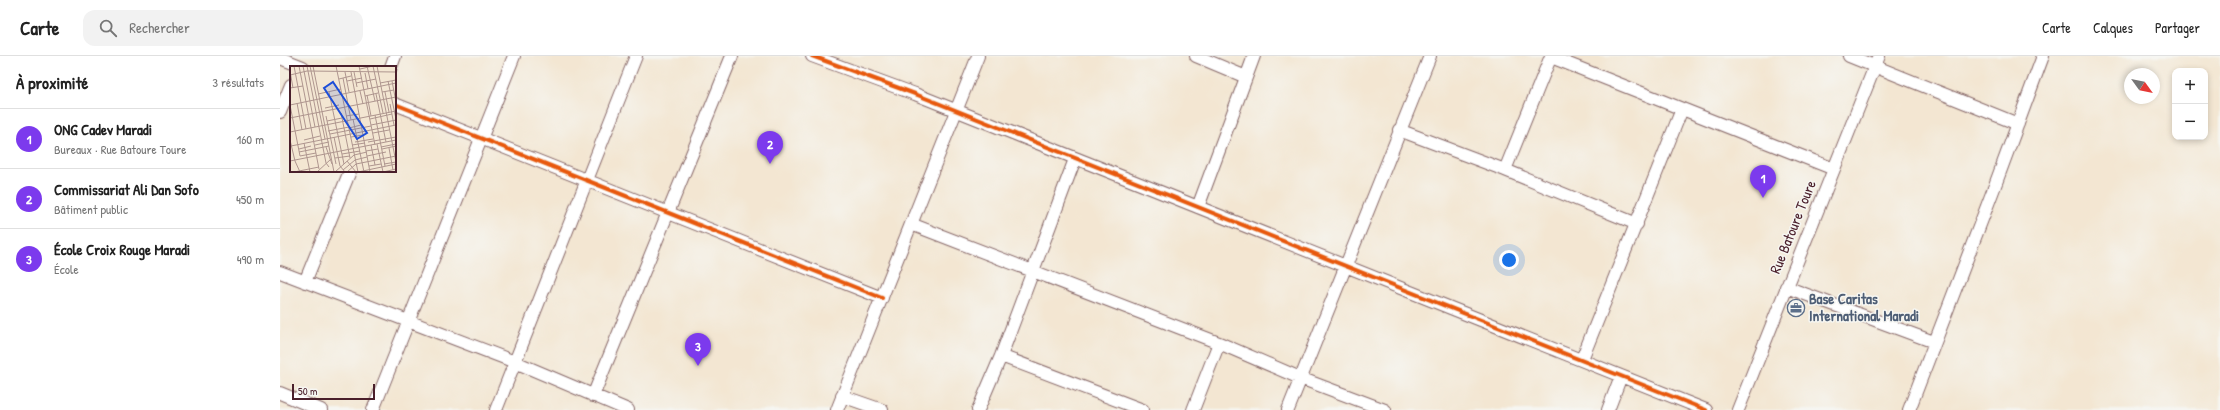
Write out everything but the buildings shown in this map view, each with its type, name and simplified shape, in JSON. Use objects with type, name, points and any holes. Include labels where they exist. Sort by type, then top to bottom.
[{"type":"street","points":[[391,66],[395,56]]},
{"type":"street","points":[[373,410],[514,56]]},
{"type":"street","points":[[496,410],[636,56]]},
{"type":"street","points":[[593,396],[732,56]]},
{"type":"street","points":[[812,56],[957,111],[1706,410]]},
{"type":"street","points":[[837,410],[978,56]]},
{"type":"street","points":[[1196,56],[1246,77]]},
{"type":"street","points":[[1198,207],[1254,56]]},
{"type":"street","points":[[1288,410],[1399,130],[1430,56]]},
{"type":"street","points":[[1505,170],[1551,56],[1682,110],[1834,169]]},
{"type":"street","points":[[1849,56],[1877,61],[2018,124]]},
{"type":"street","points":[[1909,410],[2018,124],[2042,56]]},
{"type":"street","points":[[280,58],[300,66]]},
{"type":"street","name":"Rue Batoure Toure","points":[[1738,410],[1877,61]]},
{"type":"street","points":[[280,112],[290,87]]},
{"type":"street","points":[[396,104],[882,298]]},
{"type":"street","points":[[1582,360],[1682,110]]},
{"type":"street","points":[[1399,130],[1505,170],[1637,224]]},
{"type":"street","points":[[978,410],[1001,356],[1075,159]]},
{"type":"street","points":[[305,282],[350,172]]},
{"type":"street","points":[[911,224],[1219,343],[1300,378],[1385,410]]},
{"type":"street","points":[[280,272],[515,362],[628,410]]},
{"type":"street","points":[[1786,288],[1934,342]]},
{"type":"street","points":[[1193,410],[1219,343]]},
{"type":"street","points":[[1001,356],[1143,410]]},
{"type":"street","points":[[1608,410],[1621,376]]},
{"type":"street","points":[[280,393],[321,410]]},
{"type":"street","points":[[842,396],[882,410]]},
{"type":"cycle path","points":[[812,56],[915,94],[1706,410]]},
{"type":"cycle path","points":[[396,104],[882,298]]},
{"type":"place","name":"Commissariat Ali Dan Sofo","points":[[770,164]]},
{"type":"place","name":"ONG Cadev Maradi","points":[[1763,198]]},
{"type":"place","name":"Base Caritas International Maradi","points":[[1796,308]]},
{"type":"place","name":"École Croix Rouge Maradi","points":[[698,366]]}]
